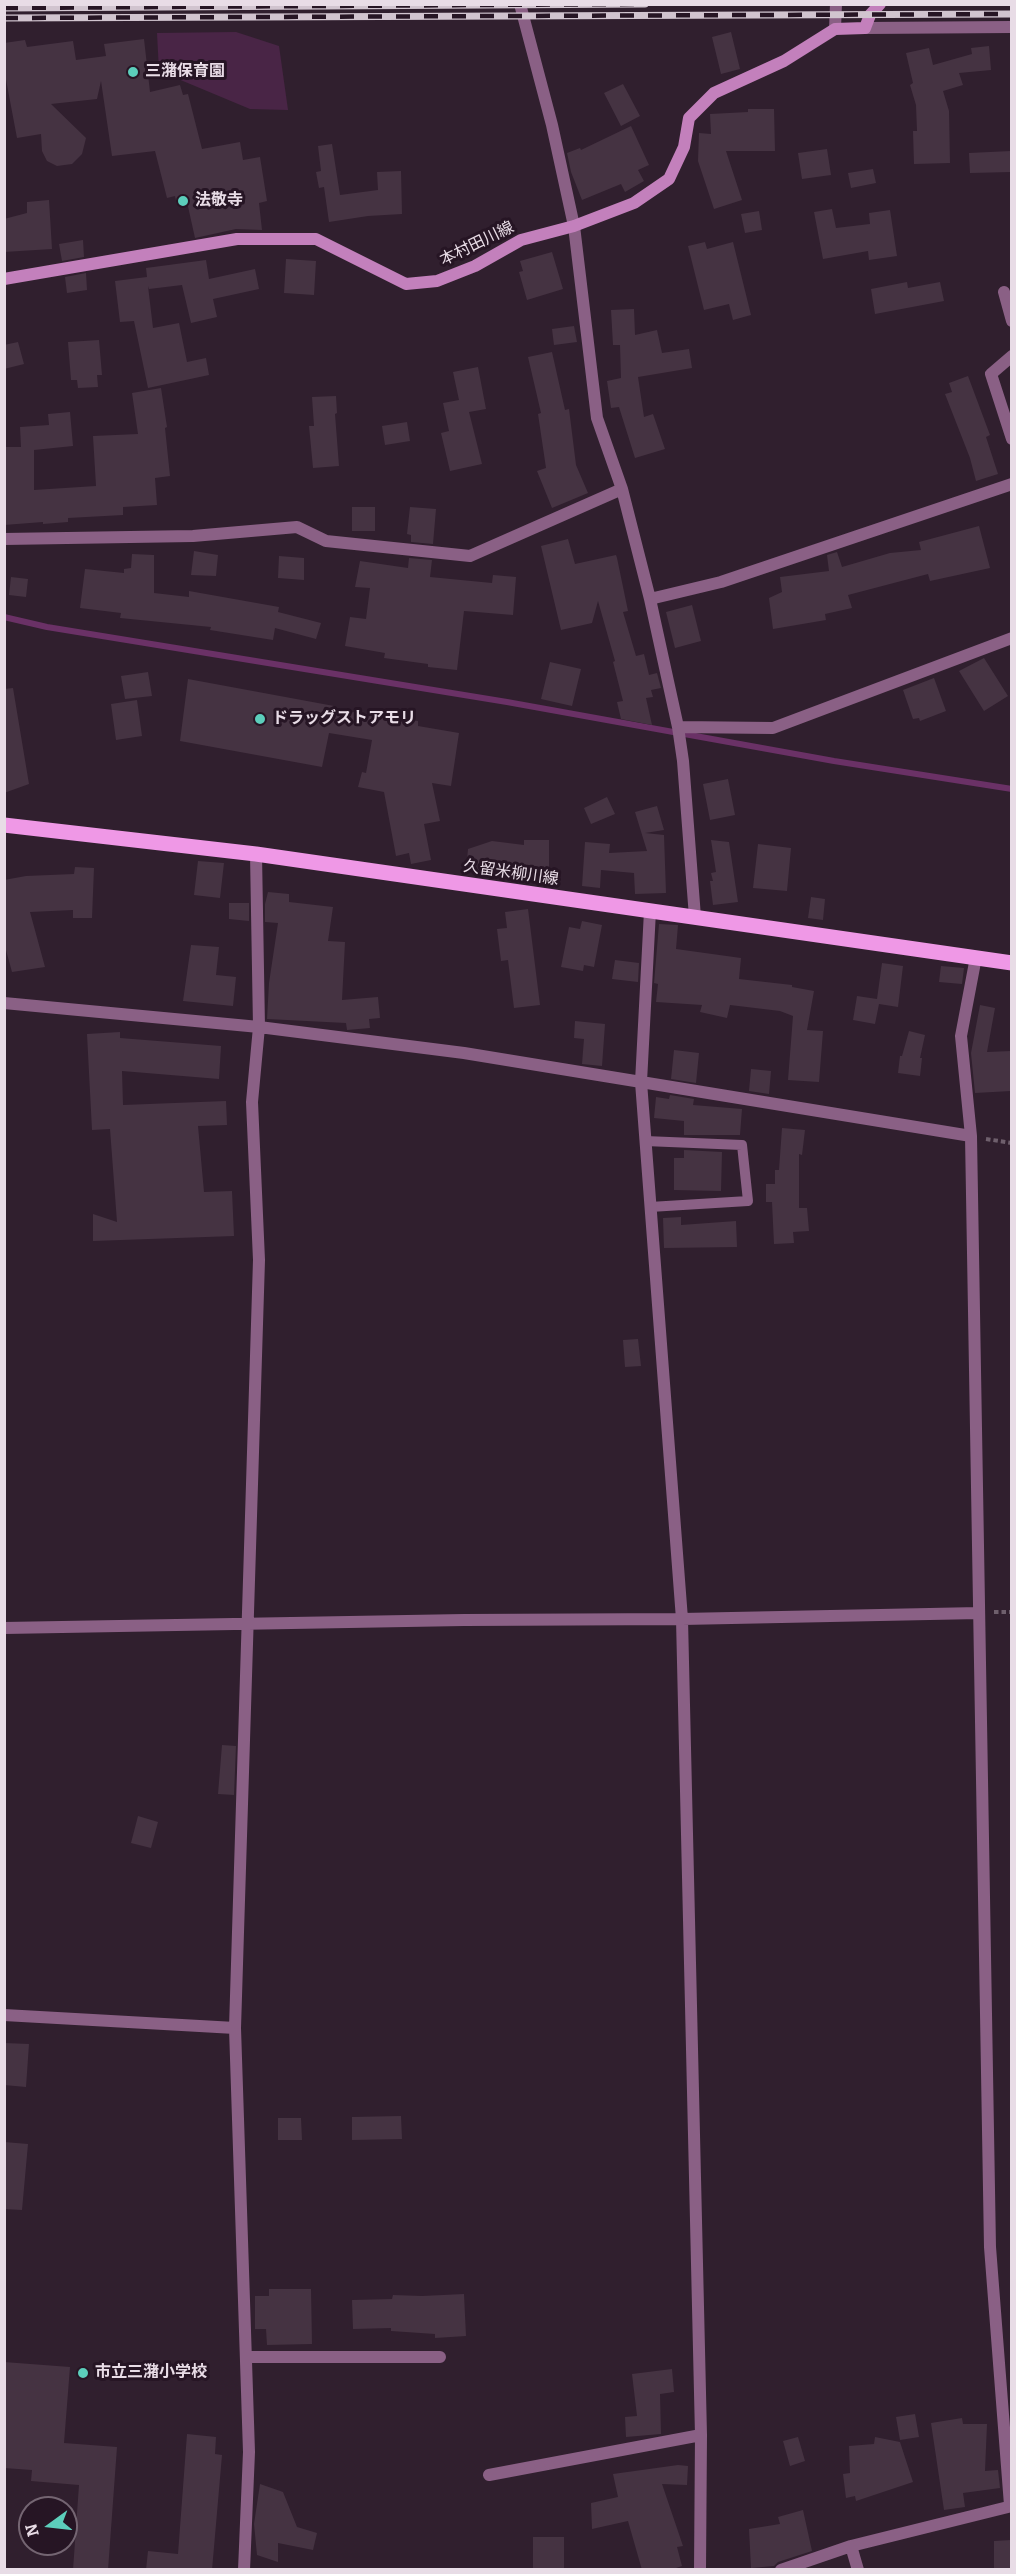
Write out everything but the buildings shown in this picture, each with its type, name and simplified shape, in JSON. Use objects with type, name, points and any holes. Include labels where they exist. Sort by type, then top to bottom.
[{"type":"main road","points":[[835,29],[865,28],[870,15],[880,4]]},
{"type":"main road","name":"本村田川線","points":[[4,279],[237,240],[316,239],[406,284],[437,281],[475,266],[521,240],[574,226],[634,203],[669,179],[684,147],[688,118],[714,93],[784,62],[835,29]]},
{"type":"main road","name":"久留米柳川線","points":[[4,825],[256,854],[1011,963]]},
{"type":"street","points":[[520,4],[552,125],[574,226],[597,418],[622,489],[650,599],[678,727],[683,760],[696,918]]},
{"type":"street","points":[[835,29],[836,4]]},
{"type":"street","points":[[865,28],[1011,27]]},
{"type":"street","points":[[1004,292],[1011,321]]},
{"type":"street","points":[[1011,356],[992,374],[1011,439]]},
{"type":"street","points":[[650,599],[721,582],[1011,484]]},
{"type":"street","points":[[4,539],[193,536],[297,527],[326,541],[470,556],[622,489]]},
{"type":"street","points":[[678,727],[773,728],[1011,638]]},
{"type":"street","points":[[244,2570],[249,2452],[248,2357],[242,2274],[235,2028],[259,1260],[252,1102],[259,1027],[256,854]]},
{"type":"street","points":[[650,911],[640,1082],[682,1619],[701,2435],[700,2570]]},
{"type":"street","points":[[781,2570],[851,2546],[1011,2506],[990,2247],[971,1136],[962,1036],[976,957]]},
{"type":"street","points":[[4,1003],[259,1027],[464,1053],[971,1136]]},
{"type":"street","points":[[4,1628],[464,1620],[682,1619],[980,1612]]},
{"type":"street","points":[[4,2015],[235,2028]]},
{"type":"street","points":[[248,2357],[440,2357]]},
{"type":"street","points":[[489,2475],[701,2435]]},
{"type":"street","points":[[851,2546],[858,2570]]},
{"type":"lane","points":[[645,1141],[742,1145],[748,1202],[650,1207]]},
{"type":"path","points":[[971,1136],[1011,1143]]},
{"type":"shaded area","points":[[236,32],[279,46],[288,110],[250,109],[159,71],[157,33]]},
{"type":"waterway","points":[[4,617],[47,627],[507,702],[834,761],[1012,789]]},
{"type":"railway","points":[[4,8],[645,4]]},
{"type":"railway","points":[[4,18],[1012,14]]},
{"type":"place","name":"三潴保育園","points":[[133,72]]},
{"type":"place","name":"法敬寺","points":[[183,201]]},
{"type":"place","name":"ドラッグストアモリ","points":[[260,719]]},
{"type":"place","name":"市立三潴小学校","points":[[83,2373]]}]
